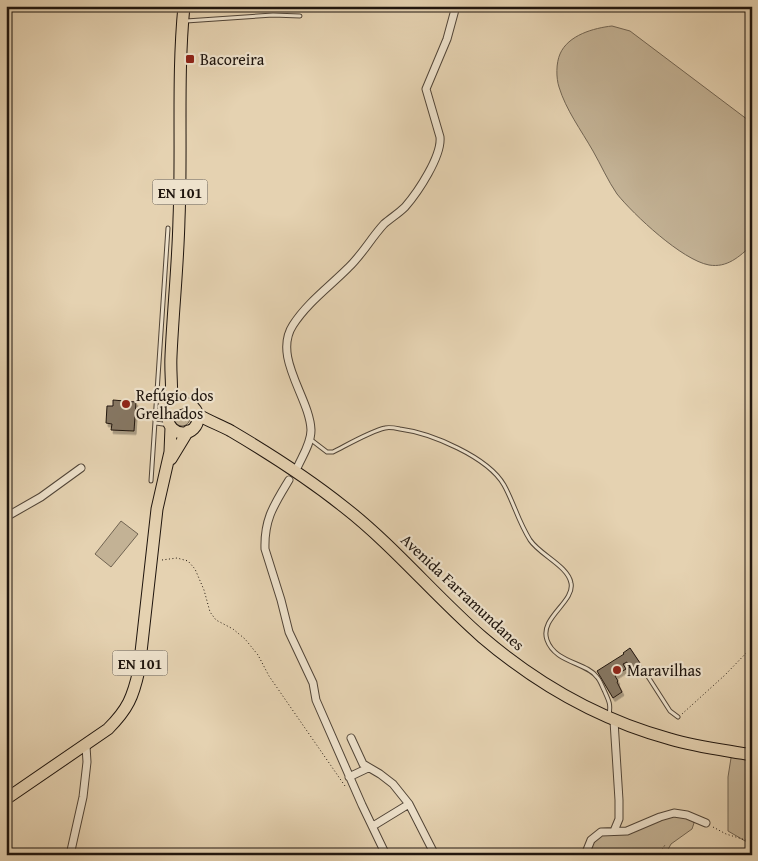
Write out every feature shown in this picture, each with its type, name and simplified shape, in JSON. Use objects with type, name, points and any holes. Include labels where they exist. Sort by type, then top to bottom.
[{"type":"main road","name":"EN 101","points":[[172,377],[170,359],[179,218],[180,90],[184,6]]},
{"type":"main road","points":[[167,467],[173,454],[197,422],[196,410],[177,389],[172,377]]},
{"type":"main road","points":[[172,377],[168,418],[176,432],[220,426]]},
{"type":"main road","points":[[170,410],[180,403],[189,404]]},
{"type":"main road","name":"Avenida Farramundanes","points":[[197,414],[229,430],[305,478],[344,506],[380,536],[481,636],[549,687],[611,720],[670,740],[752,755]]},
{"type":"main road","points":[[167,467],[170,452],[171,426]]},
{"type":"main road","name":"EN 101","points":[[6,799],[86,746],[108,729],[121,716],[133,695],[139,670],[157,509],[167,467]]},
{"type":"street","points":[[298,466],[311,432],[309,418],[291,371],[286,343],[291,327],[303,311],[350,266],[385,224],[405,206],[437,156],[440,137],[426,89],[447,39],[456,6]]},
{"type":"street","points":[[6,517],[42,497],[81,468]]},
{"type":"street","points":[[289,480],[270,513],[264,535],[265,548],[291,638],[313,683],[316,700],[386,855]]},
{"type":"street","points":[[611,720],[619,800],[619,819],[614,831]]},
{"type":"street","points":[[351,738],[363,764],[393,784],[409,804],[435,855]]},
{"type":"street","points":[[70,855],[87,762],[86,746]]},
{"type":"street","points":[[350,777],[368,768]]},
{"type":"street","points":[[373,826],[409,804]]},
{"type":"street","points":[[585,855],[591,840],[601,832],[627,831],[674,813],[687,815],[706,823]]},
{"type":"lane","points":[[182,21],[273,15],[300,16]]},
{"type":"lane","points":[[151,481],[168,228]]},
{"type":"lane","points":[[156,410],[170,410]]},
{"type":"lane","points":[[156,424],[171,426]]},
{"type":"lane","points":[[310,438],[328,452],[333,452],[386,427],[409,430],[450,444],[491,469],[504,484],[516,515],[536,548],[563,569],[571,580],[572,587],[569,595],[548,624],[547,641],[554,651],[562,657],[597,676],[611,705],[611,720]]},
{"type":"lane","points":[[645,672],[670,711],[678,717]]},
{"type":"path","points":[[152,561],[177,558],[188,561],[195,569],[204,590],[210,612],[216,620],[246,639],[269,676],[349,791]]},
{"type":"path","points":[[678,717],[725,675],[752,647]]},
{"type":"path","points":[[706,823],[726,834],[752,842]]},
{"type":"path","points":[[658,855],[665,845]]},
{"type":"shaded area","points":[[612,26],[630,31],[752,123],[752,245],[732,261],[721,265],[709,265],[686,255],[659,236],[617,194],[570,112],[557,79],[557,66],[560,54],[564,47],[575,37]]},
{"type":"shaded area","points":[[182,410],[188,412],[190,418],[188,424],[182,426],[176,424],[174,418],[176,412]]},
{"type":"shaded area","points":[[121,521],[138,534],[111,567],[95,554]]},
{"type":"shaded area","points":[[752,743],[752,845],[728,831],[728,777],[731,758]]},
{"type":"shaded area","points":[[674,815],[690,819],[694,823],[692,829],[671,844],[665,855],[589,855],[593,844],[604,833],[615,834]]},
{"type":"building","points":[[113,400],[136,402],[134,431],[111,430],[112,424],[106,423],[107,406],[113,406]]},
{"type":"building","points":[[630,648],[640,663],[631,669],[627,662],[623,664],[626,669],[615,676],[622,692],[613,698],[597,671]]},
{"type":"place","name":"Bacoreira","points":[[190,59]]},
{"type":"place","name":"Refúgio dos Grelhados","points":[[126,404]]},
{"type":"place","name":"Maravilhas","points":[[617,670]]}]
